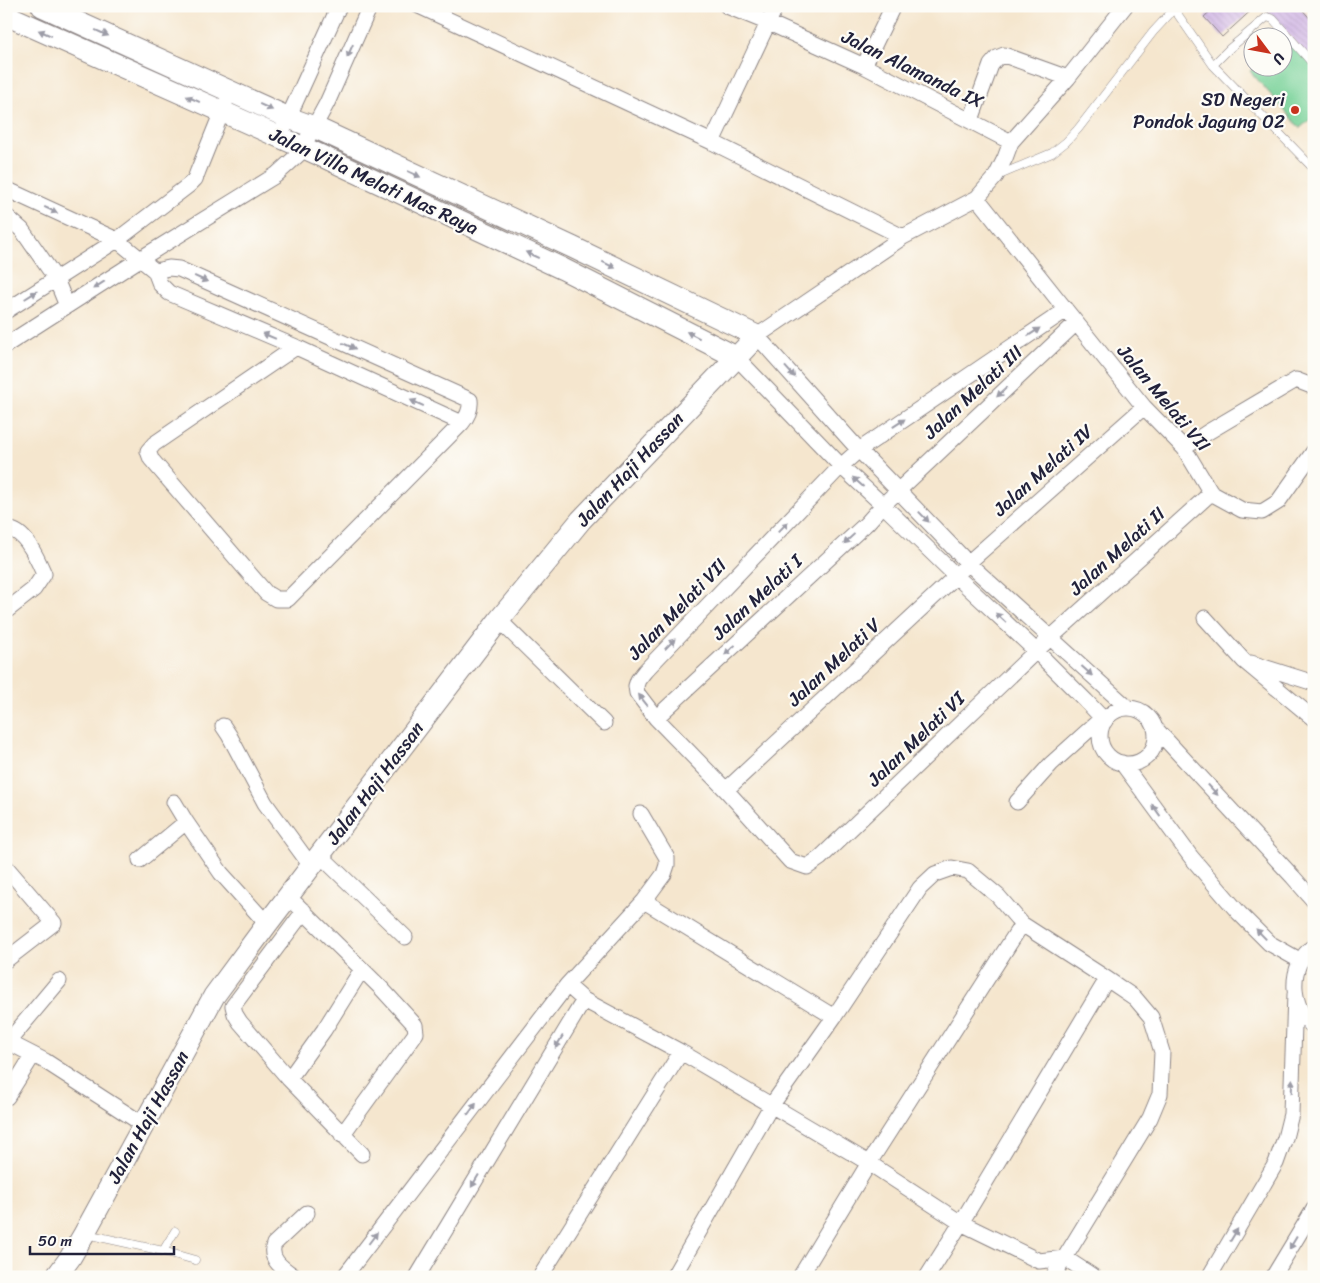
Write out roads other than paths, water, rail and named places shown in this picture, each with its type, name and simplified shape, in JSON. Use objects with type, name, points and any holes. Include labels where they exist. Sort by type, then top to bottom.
[{"type":"street","name":"Jalan Villa Melati Mas Raya","points":[[42,6],[289,118],[314,127],[758,336]]},
{"type":"street","points":[[279,137],[339,6]]},
{"type":"street","points":[[6,344],[276,175],[298,155],[327,102],[370,6]]},
{"type":"street","points":[[420,6],[712,142],[903,237]]},
{"type":"street","name":"Jalan Alamanda IX","points":[[727,6],[864,66],[1011,142]]},
{"type":"street","points":[[712,142],[776,6]]},
{"type":"street","points":[[864,66],[893,6]]},
{"type":"street","points":[[1125,6],[1068,78],[1011,142],[1006,158],[996,176],[977,198],[903,237],[758,336],[859,450],[968,563],[1128,708]]},
{"type":"street","name":"Jalan Villa Melati Mas Raya","points":[[6,16],[303,147],[563,269],[736,357]]},
{"type":"street","points":[[971,120],[991,65],[997,58],[1004,55],[1068,78]]},
{"type":"street","points":[[6,311],[117,240],[189,185],[195,179],[231,91]]},
{"type":"street","points":[[6,190],[117,240],[155,271],[160,284],[170,293],[462,423]]},
{"type":"street","name":"Jalan Melati VII","points":[[977,198],[1144,407],[1184,448],[1211,493]]},
{"type":"street","points":[[6,216],[22,230],[56,279],[67,306]]},
{"type":"street","points":[[563,269],[572,247]]},
{"type":"street","points":[[155,271],[169,268],[179,269],[470,400],[469,412],[462,423],[288,599],[276,598],[266,593],[151,460],[148,451],[154,444],[296,348]]},
{"type":"street","points":[[859,450],[1066,310]]},
{"type":"street","name":"Jalan Melati III","points":[[883,505],[1076,323]]},
{"type":"street","name":"Jalan Haji Hassan","points":[[56,1277],[84,1234],[214,996],[267,924],[296,904],[315,860],[499,620],[581,520],[758,336]]},
{"type":"street","points":[[736,357],[841,466],[1036,651],[1103,720]]},
{"type":"street","points":[[1184,448],[1296,380],[1314,387]]},
{"type":"street","name":"Jalan Melati IV","points":[[968,563],[1144,407]]},
{"type":"street","name":"Jalan Melati VII","points":[[807,867],[790,860],[656,718],[637,693],[636,686],[645,671],[841,466],[859,450]]},
{"type":"street","points":[[1211,493],[1242,510],[1262,512],[1278,502],[1314,451]]},
{"type":"street","name":"Jalan Melati II","points":[[1050,639],[1211,493]]},
{"type":"street","name":"Jalan Melati I","points":[[656,718],[883,505]]},
{"type":"street","points":[[6,530],[12,529],[18,533],[37,557],[44,574],[34,589],[6,611]]},
{"type":"street","name":"Jalan Melati V","points":[[726,790],[968,563]]},
{"type":"street","points":[[1205,618],[1244,661],[1314,719]]},
{"type":"street","points":[[499,620],[604,723]]},
{"type":"street","name":"Jalan Melati VI","points":[[807,867],[820,858],[1050,639]]},
{"type":"street","points":[[1244,661],[1314,683]]},
{"type":"street","points":[[1017,802],[1051,764],[1103,720],[1119,710],[1137,709],[1152,720],[1156,729],[1314,901]]},
{"type":"street","points":[[1103,720],[1101,730],[1102,747],[1114,760],[1122,763],[1132,764],[1141,762],[1148,756],[1154,748],[1156,729]]},
{"type":"street","points":[[223,726],[264,803],[315,860],[405,937]]},
{"type":"street","points":[[1122,763],[1191,857],[1240,913],[1269,943],[1301,960]]},
{"type":"street","points":[[174,802],[221,873],[267,924]]},
{"type":"street","points":[[344,1277],[567,985],[644,901],[664,874],[667,865],[666,858],[641,814]]},
{"type":"street","points":[[140,860],[186,822]]},
{"type":"street","points":[[6,867],[54,923],[6,960]]},
{"type":"street","points":[[673,1277],[771,1106],[834,1017],[920,888],[935,874],[952,868],[968,871],[998,896],[1022,924],[1135,998],[1152,1017],[1162,1052],[1160,1094],[1150,1118],[1053,1277]]},
{"type":"street","points":[[644,901],[834,1017]]},
{"type":"street","points":[[342,1135],[416,1033],[416,1025],[296,904],[233,1006],[235,1014],[289,1079],[342,1135],[362,1154]]},
{"type":"street","points":[[800,1277],[869,1163],[1022,924]]},
{"type":"street","points":[[1209,1277],[1276,1163],[1285,1138],[1291,1114],[1294,983],[1296,971],[1301,960],[1310,948],[1314,946]]},
{"type":"street","points":[[289,1079],[324,1030],[362,969]]},
{"type":"street","points":[[927,1277],[1107,979]]},
{"type":"street","points":[[59,981],[7,1042],[45,1061],[144,1125]]},
{"type":"street","points":[[567,985],[584,1000],[681,1052],[869,1163],[961,1223],[1039,1261],[1065,1258],[1094,1277]]},
{"type":"street","points":[[1295,994],[1299,1010],[1314,1028]]},
{"type":"street","points":[[418,1277],[584,1000]]},
{"type":"street","points":[[540,1277],[681,1052]]},
{"type":"street","points":[[7,1097],[33,1055]]},
{"type":"street","points":[[1273,1277],[1314,1208]]},
{"type":"street","points":[[296,1277],[279,1266],[272,1250],[274,1244],[308,1213]]},
{"type":"street","points":[[1039,1261],[1047,1277]]},
{"type":"lane","points":[[996,176],[1052,153],[1066,142],[1153,32],[1175,8],[1213,65],[1314,169]]},
{"type":"lane","points":[[1213,65],[1267,17],[1274,19],[1314,65]]},
{"type":"lane","points":[[163,1251],[175,1231]]},
{"type":"lane","points":[[84,1234],[195,1260]]},
{"type":"place","name":"SD Negeri Pondok Jagung 02","points":[[1295,110]]}]
